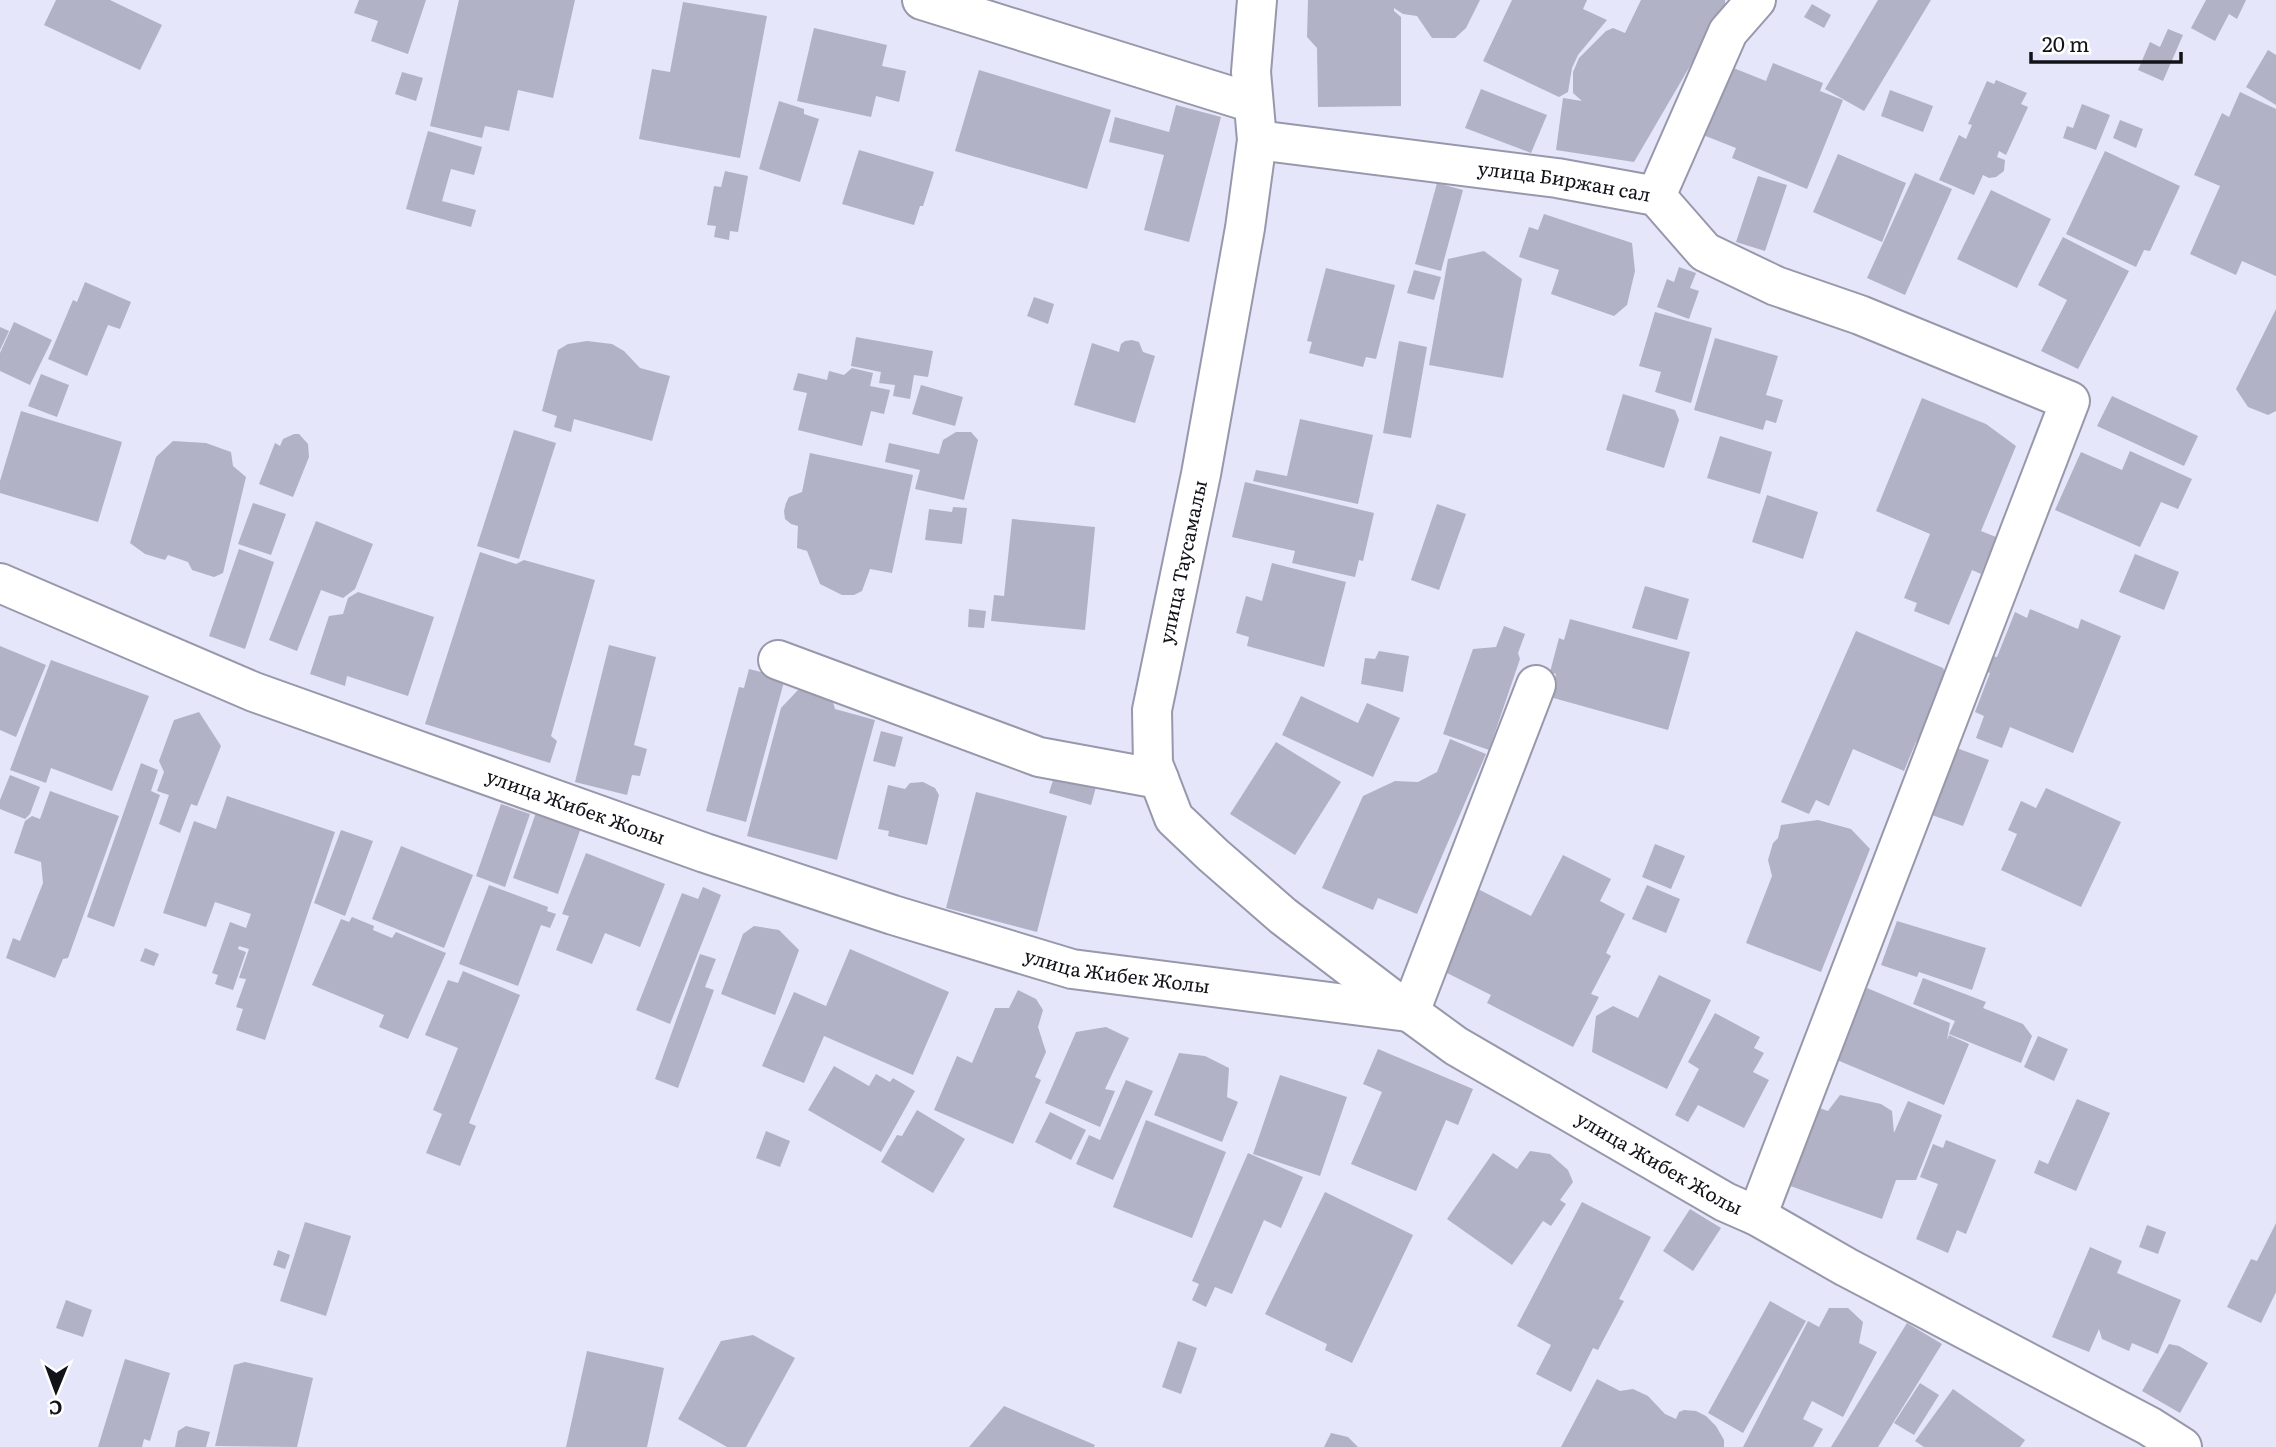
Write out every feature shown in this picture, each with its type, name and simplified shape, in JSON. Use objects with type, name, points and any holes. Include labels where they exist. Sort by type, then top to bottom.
[{"type":"street","points":[[922,0],[1253,103]]},
{"type":"street","name":"улица Таусамалы","points":[[1257,0],[1251,72],[1258,140],[1201,474],[1152,710],[1153,764],[1174,818],[1283,916],[1410,1012]]},
{"type":"street","points":[[1656,196],[1728,32],[1755,0]]},
{"type":"street","name":"улица Биржан сал","points":[[1258,140],[1556,178],[1656,196],[1705,252],[1776,286],[1860,315],[2070,401],[1757,1216]]},
{"type":"street","name":"улица Жибек Жолы","points":[[0,583],[254,692],[705,853],[1072,970],[1410,1012],[1456,1046],[1725,1202],[1757,1216],[1846,1267],[2150,1426],[2182,1447]]},
{"type":"street","points":[[778,660],[1039,757],[1159,779]]},
{"type":"street","points":[[1410,1012],[1536,685]]},
{"type":"building","points":[[56,0],[110,0],[162,25],[140,70],[44,25]]},
{"type":"building","points":[[359,0],[426,0],[408,54],[371,41],[378,21],[354,13]]},
{"type":"building","points":[[459,0],[575,0],[553,98],[518,90],[509,131],[485,126],[482,138],[430,126]]},
{"type":"building","points":[[1308,0],[1480,0],[1466,28],[1455,38],[1432,38],[1417,16],[1403,14],[1394,8],[1401,17],[1401,106],[1318,107],[1317,48],[1307,37]]},
{"type":"building","points":[[1512,0],[1587,0],[1583,9],[1607,20],[1578,55],[1572,68],[1568,92],[1559,97],[1483,61]]},
{"type":"building","points":[[1641,0],[1725,0],[1725,6],[1634,162],[1556,150],[1563,98],[1582,101],[1573,93],[1573,72],[1579,58],[1606,31],[1613,28],[1625,33]]},
{"type":"building","points":[[1878,0],[1931,0],[1864,111],[1825,89]]},
{"type":"building","points":[[2206,0],[2246,0],[2237,19],[2229,14],[2215,41],[2191,28]]},
{"type":"building","points":[[683,2],[767,16],[740,158],[639,139],[652,69],[670,72]]},
{"type":"building","points":[[1812,4],[1831,15],[1824,28],[1804,17]]},
{"type":"building","points":[[814,28],[887,45],[882,66],[906,71],[899,102],[876,96],[871,117],[797,101]]},
{"type":"building","points":[[2168,29],[2183,35],[2163,81],[2138,70],[2150,42],[2160,47]]},
{"type":"building","points":[[2268,50],[2276,55],[2276,105],[2246,87]]},
{"type":"building","points":[[1773,63],[1823,83],[1820,91],[1843,100],[1807,189],[1732,158],[1736,148],[1703,135],[1731,67],[1766,81]]},
{"type":"building","points":[[979,70],[1111,110],[1087,189],[955,151]]},
{"type":"building","points":[[402,72],[423,78],[416,101],[395,94]]},
{"type":"building","points":[[1996,80],[2027,93],[2021,104],[2028,107],[2006,155],[1999,151],[1997,157],[2005,160],[2004,171],[1996,177],[1983,175],[1974,195],[1939,180],[1959,135],[1966,139],[1972,125],[1968,124],[1987,81],[1994,84]]},
{"type":"building","points":[[1481,89],[1547,115],[1531,153],[1465,128]]},
{"type":"building","points":[[1890,90],[1933,106],[1923,132],[1881,116]]},
{"type":"building","points":[[2240,92],[2276,109],[2276,276],[2242,261],[2236,275],[2190,254],[2220,186],[2194,175],[2222,113],[2229,117]]},
{"type":"building","points":[[779,101],[804,109],[804,114],[819,119],[800,182],[759,169]]},
{"type":"building","points":[[2082,104],[2110,115],[2096,150],[2063,138],[2067,126],[2073,128]]},
{"type":"building","points":[[1176,105],[1221,117],[1189,242],[1144,230],[1164,155],[1109,142],[1115,117],[1169,132]]},
{"type":"building","points":[[2120,120],[2143,129],[2136,148],[2113,138]]},
{"type":"building","points":[[428,131],[482,147],[474,175],[451,169],[442,201],[476,210],[471,227],[406,209]]},
{"type":"building","points":[[859,150],[934,172],[914,225],[842,204]]},
{"type":"building","points":[[2105,151],[2180,186],[2150,251],[2144,250],[2136,267],[2066,234]]},
{"type":"building","points":[[1838,154],[1906,183],[1882,242],[1813,212]]},
{"type":"building","points":[[725,171],[748,176],[738,232],[730,231],[729,240],[714,237],[716,226],[707,225],[714,186],[721,187]]},
{"type":"building","points":[[1915,173],[1952,189],[1905,295],[1867,278]]},
{"type":"building","points":[[1758,176],[1787,185],[1765,251],[1736,242]]},
{"type":"building","points":[[1437,183],[1463,190],[1441,271],[1415,264]]},
{"type":"building","points":[[1991,190],[2051,219],[2017,288],[1957,259]]},
{"type":"building","points":[[1544,214],[1632,243],[1635,271],[1627,305],[1614,316],[1551,294],[1559,270],[1519,257],[1529,227],[1538,230]]},
{"type":"building","points":[[2063,237],[2129,271],[2078,369],[2041,351],[2067,300],[2038,285]]},
{"type":"building","points":[[1484,251],[1522,279],[1503,378],[1429,365],[1448,259]]},
{"type":"building","points":[[1679,267],[1696,273],[1690,288],[1699,291],[1689,319],[1657,307],[1667,279],[1674,282]]},
{"type":"building","points":[[1326,268],[1395,285],[1376,359],[1366,357],[1363,367],[1309,353],[1312,342],[1307,341]]},
{"type":"building","points":[[1414,270],[1441,277],[1434,300],[1407,293]]},
{"type":"building","points":[[85,282],[131,302],[120,329],[108,325],[87,376],[48,359],[73,300],[77,302]]},
{"type":"building","points":[[1034,297],[1054,304],[1048,324],[1027,316]]},
{"type":"building","points":[[2276,309],[2276,411],[2268,415],[2248,407],[2236,389]]},
{"type":"building","points":[[1655,312],[1712,328],[1691,403],[1655,392],[1661,372],[1639,366]]},
{"type":"building","points":[[14,322],[52,340],[30,385],[0,371],[0,353]]},
{"type":"building","points":[[0,327],[9,331],[0,350]]},
{"type":"building","points":[[856,337],[933,351],[928,377],[914,375],[910,399],[893,396],[895,385],[879,383],[881,372],[851,366]]},
{"type":"building","points":[[1715,338],[1778,356],[1766,395],[1783,400],[1776,423],[1766,420],[1763,430],[1694,410]]},
{"type":"building","points":[[1132,340],[1139,342],[1143,352],[1155,356],[1135,423],[1074,405],[1092,343],[1119,352],[1121,344]]},
{"type":"building","points":[[587,341],[612,344],[624,351],[640,368],[670,376],[652,441],[574,419],[571,432],[554,427],[557,416],[542,411],[558,350],[568,344]]},
{"type":"building","points":[[1399,341],[1427,347],[1411,438],[1383,433]]},
{"type":"building","points":[[852,368],[873,373],[870,386],[890,390],[884,414],[871,411],[862,446],[798,430],[807,393],[793,390],[798,373],[827,380],[829,371],[844,375]]},
{"type":"building","points":[[41,374],[69,385],[57,417],[28,406]]},
{"type":"building","points":[[921,385],[963,397],[955,426],[912,414]]},
{"type":"building","points":[[1623,394],[1675,410],[1679,420],[1664,468],[1606,450]]},
{"type":"building","points":[[2112,396],[2198,436],[2184,466],[2097,426]]},
{"type":"building","points":[[1922,398],[1986,424],[2016,446],[1981,531],[1996,537],[1981,574],[1972,570],[1949,625],[1914,611],[1917,603],[1904,598],[1930,534],[1876,511]]},
{"type":"building","points":[[21,411],[122,442],[98,522],[0,493],[0,481]]},
{"type":"building","points":[[1300,419],[1373,435],[1358,504],[1253,481],[1256,470],[1287,476]]},
{"type":"building","points":[[514,430],[556,443],[519,559],[477,546]]},
{"type":"building","points":[[956,432],[971,432],[978,440],[964,500],[915,489],[920,470],[885,462],[889,443],[939,454],[943,440]]},
{"type":"building","points":[[299,434],[308,444],[309,457],[293,497],[259,484],[275,443],[280,446],[283,439]]},
{"type":"building","points":[[1720,436],[1772,452],[1760,494],[1707,478]]},
{"type":"building","points":[[173,441],[206,443],[231,452],[233,466],[246,477],[223,573],[214,577],[192,570],[188,562],[168,555],[165,560],[145,554],[130,543],[156,457]]},
{"type":"building","points":[[2130,451],[2192,479],[2178,509],[2161,502],[2140,547],[2055,510],[2081,452],[2122,470]]},
{"type":"building","points":[[810,453],[913,475],[892,573],[870,569],[862,591],[854,595],[842,595],[820,584],[807,551],[797,548],[798,526],[785,519],[784,511],[789,497],[802,492]]},
{"type":"building","points":[[1245,482],[1374,513],[1363,561],[1359,560],[1355,577],[1292,563],[1295,551],[1232,537]]},
{"type":"building","points":[[1767,495],[1818,512],[1803,559],[1752,542]]},
{"type":"building","points":[[253,503],[286,514],[271,555],[238,544]]},
{"type":"building","points":[[1437,504],[1466,514],[1439,590],[1411,580]]},
{"type":"building","points":[[953,507],[967,508],[962,544],[925,540],[929,509],[952,512]]},
{"type":"building","points":[[1012,519],[1095,527],[1085,630],[991,621],[994,595],[1004,596]]},
{"type":"building","points":[[316,521],[373,544],[355,589],[343,598],[321,590],[297,651],[269,640]]},
{"type":"building","points":[[239,549],[274,562],[245,649],[209,636]]},
{"type":"building","points":[[480,552],[516,564],[524,560],[595,580],[551,736],[557,741],[550,763],[425,724]]},
{"type":"building","points":[[2135,554],[2179,572],[2164,610],[2119,592]]},
{"type":"building","points":[[1272,563],[1346,582],[1324,667],[1247,646],[1249,637],[1236,633],[1246,596],[1262,601]]},
{"type":"building","points":[[1645,586],[1689,599],[1677,640],[1632,628]]},
{"type":"building","points":[[358,592],[434,617],[408,696],[347,676],[345,686],[310,674],[329,616],[343,614],[348,598]]},
{"type":"building","points":[[969,609],[986,611],[984,628],[968,627]]},
{"type":"building","points":[[2030,609],[2078,629],[2081,619],[2121,636],[2073,753],[2010,727],[2002,748],[1976,738],[1984,716],[1975,712],[1990,673],[1985,671],[1992,656],[1997,657],[2015,612],[2027,618]]},
{"type":"building","points":[[1570,619],[1690,652],[1668,730],[1550,697],[1556,674],[1550,672],[1559,638],[1564,640]]},
{"type":"building","points":[[1504,626],[1525,634],[1518,653],[1520,659],[1489,750],[1443,734],[1473,649],[1496,647]]},
{"type":"building","points":[[1856,631],[1943,668],[1947,677],[1927,734],[1916,742],[1904,771],[1853,749],[1829,806],[1816,800],[1809,814],[1781,802]]},
{"type":"building","points":[[609,645],[656,657],[634,745],[647,749],[640,776],[632,775],[627,795],[575,782]]},
{"type":"building","points":[[0,646],[46,665],[16,737],[0,730]]},
{"type":"building","points":[[1379,651],[1409,656],[1403,692],[1361,684],[1365,658],[1375,659]]},
{"type":"building","points":[[51,660],[149,696],[112,791],[51,768],[46,783],[10,770]]},
{"type":"building","points":[[749,669],[785,678],[746,822],[706,811],[739,687],[744,688]]},
{"type":"building","points":[[798,690],[826,696],[833,702],[835,709],[875,720],[837,860],[747,836],[781,708]]},
{"type":"building","points":[[1301,696],[1358,723],[1367,703],[1400,718],[1373,777],[1282,735]]},
{"type":"building","points":[[199,712],[221,746],[197,806],[191,804],[180,833],[159,824],[169,795],[157,791],[164,772],[159,761],[174,720]]},
{"type":"building","points":[[881,731],[903,737],[895,767],[873,761]]},
{"type":"building","points":[[1450,739],[1486,754],[1417,914],[1378,898],[1373,910],[1322,888],[1363,796],[1395,781],[1418,782],[1437,772]]},
{"type":"building","points":[[1276,742],[1341,782],[1295,855],[1230,814]]},
{"type":"building","points":[[1954,747],[1989,760],[1963,826],[1929,814]]},
{"type":"building","points":[[141,763],[158,770],[151,791],[160,795],[114,927],[87,917]]},
{"type":"building","points":[[1055,774],[1096,787],[1091,805],[1049,793]]},
{"type":"building","points":[[10,775],[40,787],[30,814],[25,819],[0,809],[0,800]]},
{"type":"building","points":[[923,782],[935,788],[939,795],[927,845],[888,836],[889,831],[878,829],[888,785],[905,789],[910,783]]},
{"type":"building","points":[[2046,788],[2121,822],[2081,907],[2001,870],[2017,834],[2008,830],[2021,801],[2036,808]]},
{"type":"building","points":[[50,791],[119,816],[68,958],[63,959],[55,978],[6,958],[13,938],[20,941],[43,883],[41,862],[14,853],[25,821],[32,816],[40,819]]},
{"type":"building","points":[[976,792],[1067,816],[1037,932],[946,908]]},
{"type":"building","points":[[227,796],[335,832],[265,1040],[236,1030],[243,1009],[236,1007],[246,979],[239,978],[249,949],[239,946],[238,949],[246,952],[233,990],[215,984],[218,975],[212,973],[230,922],[246,928],[251,914],[215,902],[206,927],[163,913],[194,821],[216,829]]},
{"type":"building","points":[[501,804],[530,814],[505,887],[476,876]]},
{"type":"building","points":[[538,807],[583,822],[558,894],[513,878]]},
{"type":"building","points":[[1818,820],[1851,829],[1870,849],[1821,972],[1746,943],[1772,876],[1768,860],[1781,825]]},
{"type":"building","points":[[341,830],[373,841],[345,916],[314,903]]},
{"type":"building","points":[[1655,844],[1685,856],[1671,889],[1642,877]]},
{"type":"building","points":[[401,846],[473,875],[444,948],[372,919]]},
{"type":"building","points":[[586,853],[665,884],[640,947],[605,933],[592,964],[556,950],[569,916],[562,914]]},
{"type":"building","points":[[1563,855],[1611,879],[1600,901],[1625,914],[1606,953],[1611,956],[1591,994],[1599,997],[1573,1047],[1487,1003],[1491,995],[1433,966],[1474,887],[1531,916]]},
{"type":"building","points":[[489,885],[548,907],[547,911],[556,914],[550,928],[541,925],[518,986],[459,964]]},
{"type":"building","points":[[1647,885],[1680,899],[1666,933],[1632,919]]},
{"type":"building","points":[[703,887],[721,895],[670,1024],[636,1010],[682,893],[698,899]]},
{"type":"building","points":[[352,917],[374,926],[373,930],[392,938],[396,932],[446,953],[408,1039],[379,1027],[384,1015],[312,985],[341,919],[349,922]]},
{"type":"building","points":[[1897,921],[1986,948],[1972,990],[1919,972],[1917,977],[1881,965]]},
{"type":"building","points":[[754,926],[779,930],[799,950],[775,1015],[721,994],[743,934]]},
{"type":"building","points":[[145,948],[159,954],[154,966],[140,961]]},
{"type":"building","points":[[850,949],[949,992],[913,1075],[824,1036],[804,1083],[762,1066],[794,992],[826,1006]]},
{"type":"building","points":[[700,954],[716,959],[705,987],[714,990],[678,1088],[655,1079]]},
{"type":"building","points":[[463,971],[520,995],[469,1123],[476,1126],[460,1166],[426,1153],[442,1114],[433,1110],[458,1048],[425,1035],[448,980],[458,983]]},
{"type":"building","points":[[1659,975],[1711,1000],[1667,1089],[1592,1052],[1596,1016],[1613,1006],[1638,1018]]},
{"type":"building","points":[[1923,978],[1986,1002],[1983,1008],[2023,1024],[2032,1036],[2021,1063],[1949,1034],[1955,1021],[1913,1004]]},
{"type":"building","points":[[1867,988],[1950,1023],[1947,1040],[1949,1035],[1969,1044],[1944,1105],[1837,1060]]},
{"type":"building","points":[[1018,990],[1036,999],[1043,1010],[1038,1027],[1046,1052],[1035,1077],[1041,1080],[1013,1144],[934,1110],[957,1056],[972,1063],[995,1008],[1009,1008]]},
{"type":"building","points":[[1715,1013],[1760,1037],[1754,1048],[1764,1053],[1753,1072],[1769,1080],[1744,1128],[1698,1105],[1688,1122],[1675,1115],[1699,1069],[1688,1062]]},
{"type":"building","points":[[1106,1027],[1129,1038],[1105,1089],[1115,1091],[1100,1127],[1045,1103],[1076,1032]]},
{"type":"building","points":[[2038,1036],[2068,1049],[2054,1081],[2024,1067]]},
{"type":"building","points":[[1378,1049],[1473,1089],[1458,1125],[1446,1120],[1416,1191],[1351,1164],[1382,1092],[1363,1084]]},
{"type":"building","points":[[1179,1053],[1205,1056],[1229,1068],[1227,1097],[1238,1102],[1222,1142],[1154,1115]]},
{"type":"building","points":[[834,1066],[869,1086],[876,1074],[890,1082],[893,1078],[915,1091],[881,1152],[808,1110]]},
{"type":"building","points":[[1280,1075],[1347,1097],[1320,1176],[1253,1154]]},
{"type":"building","points":[[1126,1080],[1153,1091],[1113,1180],[1076,1164],[1089,1135],[1100,1140]]},
{"type":"building","points":[[1840,1095],[1881,1104],[1892,1111],[1894,1133],[1908,1101],[1942,1115],[1916,1180],[1896,1180],[1882,1219],[1782,1183],[1811,1105],[1828,1111]]},
{"type":"building","points":[[2077,1099],[2110,1113],[2076,1191],[2034,1173],[2039,1160],[2048,1164]]},
{"type":"building","points":[[917,1110],[965,1139],[933,1193],[881,1162],[897,1135],[902,1136]]},
{"type":"building","points":[[1050,1112],[1086,1130],[1071,1160],[1035,1142]]},
{"type":"building","points":[[1146,1120],[1226,1152],[1192,1238],[1113,1207]]},
{"type":"building","points":[[766,1131],[790,1141],[780,1167],[756,1158]]},
{"type":"building","points":[[1946,1140],[1996,1160],[1966,1234],[1957,1230],[1948,1253],[1916,1239],[1938,1184],[1920,1177],[1933,1144],[1943,1148]]},
{"type":"building","points":[[1530,1151],[1550,1154],[1568,1170],[1573,1182],[1560,1200],[1566,1204],[1551,1226],[1543,1221],[1512,1265],[1447,1219],[1493,1153],[1517,1169]]},
{"type":"building","points":[[1248,1153],[1303,1177],[1281,1228],[1264,1220],[1232,1294],[1215,1287],[1206,1307],[1192,1300],[1199,1284],[1192,1281]]},
{"type":"building","points":[[1325,1192],[1413,1235],[1352,1363],[1325,1350],[1327,1344],[1265,1314]]},
{"type":"building","points":[[1582,1202],[1651,1237],[1619,1299],[1624,1301],[1598,1350],[1593,1348],[1571,1392],[1536,1374],[1551,1345],[1517,1326]]},
{"type":"building","points":[[1690,1209],[1721,1228],[1693,1271],[1663,1251]]},
{"type":"building","points":[[305,1222],[351,1236],[326,1316],[280,1301]]},
{"type":"building","points":[[2276,1223],[2276,1292],[2261,1323],[2227,1307],[2251,1259],[2257,1261]]},
{"type":"building","points":[[2147,1225],[2166,1232],[2158,1254],[2139,1247]]},
{"type":"building","points":[[2090,1247],[2122,1261],[2117,1273],[2181,1300],[2158,1354],[2132,1343],[2129,1351],[2102,1339],[2099,1329],[2089,1352],[2052,1337]]},
{"type":"building","points":[[278,1250],[290,1255],[285,1269],[273,1265]]},
{"type":"building","points":[[66,1300],[92,1310],[83,1337],[56,1328]]},
{"type":"building","points":[[1770,1301],[1806,1321],[1743,1433],[1708,1413]]},
{"type":"building","points":[[1829,1308],[1848,1308],[1863,1322],[1859,1343],[1877,1352],[1843,1417],[1812,1401],[1803,1419],[1823,1429],[1813,1447],[1743,1447],[1808,1321],[1819,1327]]},
{"type":"building","points":[[1907,1323],[1942,1344],[1878,1447],[1831,1447]]},
{"type":"building","points":[[753,1335],[795,1358],[746,1447],[727,1447],[678,1419],[721,1341]]},
{"type":"building","points":[[1178,1341],[1197,1348],[1181,1394],[1162,1387]]},
{"type":"building","points":[[2169,1344],[2179,1346],[2208,1363],[2180,1413],[2142,1391]]},
{"type":"building","points":[[587,1351],[664,1368],[647,1447],[566,1447]]},
{"type":"building","points":[[125,1359],[170,1373],[150,1441],[144,1439],[142,1447],[98,1447]]},
{"type":"building","points":[[245,1362],[313,1378],[297,1447],[215,1446],[234,1365]]},
{"type":"building","points":[[1597,1379],[1620,1391],[1633,1389],[1648,1396],[1665,1414],[1676,1419],[1679,1412],[1684,1410],[1696,1411],[1706,1416],[1716,1426],[1724,1440],[1724,1447],[1561,1447]]},
{"type":"building","points":[[1920,1383],[1939,1395],[1914,1435],[1894,1423]]},
{"type":"building","points":[[1953,1389],[2025,1440],[2020,1447],[1924,1447],[1915,1441]]},
{"type":"building","points":[[1004,1406],[1095,1445],[969,1447]]},
{"type":"building","points":[[186,1426],[210,1432],[206,1447],[175,1447],[178,1431]]},
{"type":"building","points":[[1331,1433],[1348,1437],[1358,1447],[1324,1447]]}]
